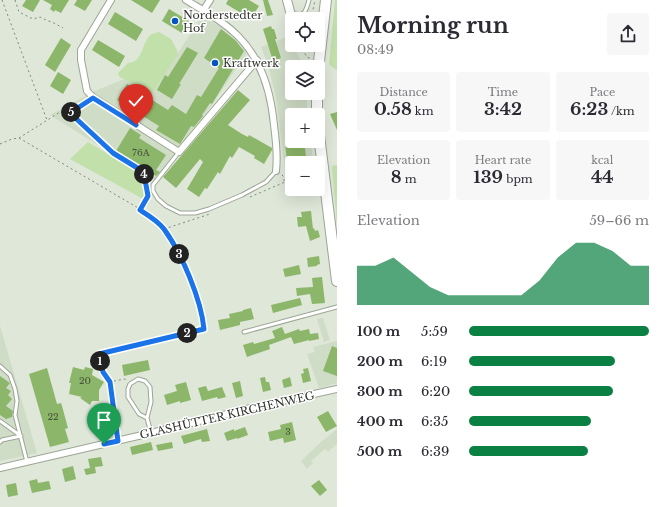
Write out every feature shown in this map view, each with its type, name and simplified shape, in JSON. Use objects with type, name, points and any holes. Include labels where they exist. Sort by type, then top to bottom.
[{"type":"main road","points":[[324,12],[326,0]]},
{"type":"main road","points":[[321,148],[337,281]]},
{"type":"street","points":[[111,0],[81,50],[81,60],[86,91],[93,98],[179,152],[256,60]]},
{"type":"street","points":[[186,0],[204,10],[238,36],[250,50],[263,72],[273,111],[278,159],[276,171]]},
{"type":"street","points":[[204,10],[210,0]]},
{"type":"street","points":[[287,0],[290,12]]},
{"type":"street","name":"GLASHÜTTER KIRCHENWEG","points":[[0,468],[337,389]]},
{"type":"lane","points":[[304,12],[309,0]]},
{"type":"lane","points":[[179,152],[153,185],[153,191],[158,200],[180,213],[195,213],[209,209],[266,182],[276,171]]},
{"type":"lane","points":[[244,332],[337,307]]},
{"type":"lane","points":[[0,366],[10,375],[15,389],[17,401],[15,415],[27,462]]},
{"type":"lane","points":[[147,418],[139,414],[128,397],[128,389],[130,384],[138,379],[145,381],[150,387],[151,402],[147,418],[151,433]]},
{"type":"lane","points":[[96,409],[104,444]]},
{"type":"lane","points":[[0,421],[21,436]]},
{"type":"lane","points":[[0,442],[2,440],[21,436]]},
{"type":"path","points":[[2,0],[47,120]]},
{"type":"path","points":[[15,0],[19,12],[33,18],[40,17],[63,28]]},
{"type":"path","points":[[312,12],[315,0]]},
{"type":"path","points":[[304,52],[308,58],[312,57]]},
{"type":"path","points":[[70,113],[93,98]]},
{"type":"path","points":[[0,144],[19,138],[60,112],[70,113],[113,153],[139,169],[144,174],[148,196],[140,210]]},
{"type":"path","points":[[19,138],[140,210],[154,220],[163,229],[178,253],[193,284],[204,329],[99,354],[103,372],[110,382],[118,441]]},
{"type":"path","points":[[276,171],[284,177],[285,182]]},
{"type":"path","points":[[110,382],[125,379],[130,384]]},
{"type":"shaded area","points":[[202,16],[221,27],[236,40],[247,53],[196,128],[155,181],[50,115],[95,91],[124,79],[151,95]]},
{"type":"shaded area","points":[[285,38],[285,52],[296,52],[301,60],[285,60],[285,100],[307,100],[307,108],[285,108],[285,148],[311,148],[313,156],[285,156],[285,172],[276,98],[268,65],[261,47]]},
{"type":"shaded area","points":[[323,318],[330,340],[324,342],[317,319]]},
{"type":"shaded area","points":[[0,326],[37,453],[0,461]]},
{"type":"shaded area","points":[[337,341],[337,383],[319,388],[307,354],[315,352],[313,347]]},
{"type":"shaded area","points":[[337,429],[337,444],[328,452],[325,449],[311,461],[313,463],[307,469],[301,461]]},
{"type":"green space","points":[[335,0],[337,0],[337,70],[329,65]]},
{"type":"green space","points":[[159,32],[171,39],[178,54],[151,95],[121,78],[118,73],[128,63],[137,59],[146,41],[152,34]]},
{"type":"green space","points":[[88,142],[143,175],[145,200],[70,159]]},
{"type":"green space","points":[[337,165],[337,226],[332,166]]},
{"type":"building","points":[[26,0],[40,0],[33,12],[22,6]]},
{"type":"building","points":[[43,0],[69,0],[61,13],[55,10],[54,12],[50,9],[52,5]]},
{"type":"building","points":[[77,0],[92,0],[85,11],[74,5]]},
{"type":"building","points":[[131,0],[160,0],[152,13]]},
{"type":"building","points":[[228,0],[249,0],[259,6],[250,20],[226,4]]},
{"type":"building","points":[[263,0],[268,0],[273,15],[267,16]]},
{"type":"building","name":"Norderstedter Hof","points":[[169,9],[189,21],[182,33],[162,21]]},
{"type":"building","points":[[115,12],[143,29],[136,41],[108,24]]},
{"type":"building","points":[[271,26],[272,29],[274,29],[277,39],[275,39],[281,58],[273,61],[263,29]]},
{"type":"building","points":[[221,29],[235,40],[244,51],[212,104],[210,103],[202,115],[203,116],[194,127],[191,126],[180,144],[156,130],[159,126],[117,100],[127,84],[168,110],[172,105],[186,114],[197,95],[201,97],[219,68],[204,58]]},
{"type":"building","points":[[61,38],[71,45],[55,72],[45,65]]},
{"type":"building","points":[[98,40],[125,56],[119,67],[92,50]]},
{"type":"building","points":[[187,47],[198,53],[179,84],[181,84],[172,99],[157,90],[165,75],[168,77]]},
{"type":"building","points":[[58,72],[71,80],[63,94],[50,86]]},
{"type":"building","points":[[238,90],[250,100],[228,125],[242,134],[248,137],[249,135],[272,148],[264,164],[254,158],[255,156],[239,147],[232,158],[230,156],[220,174],[218,172],[207,189],[205,188],[199,197],[187,189],[203,162],[200,159],[176,188],[163,177]]},
{"type":"building","points":[[337,112],[337,130],[330,114]]},
{"type":"building","points":[[130,128],[141,135],[139,138],[166,155],[156,170],[160,172],[156,176],[116,151]]},
{"type":"building","points":[[285,148],[305,148],[306,156],[286,156]]},
{"type":"building","points":[[311,211],[313,229],[314,228],[315,231],[318,230],[320,237],[310,241],[306,226],[298,227],[297,217],[302,217],[301,212]]},
{"type":"building","points":[[319,256],[320,264],[317,266],[308,267],[307,258]]},
{"type":"building","points":[[299,265],[301,274],[285,277],[283,269]]},
{"type":"building","points":[[322,277],[325,303],[312,304],[310,294],[297,296],[296,288],[313,287],[312,278]]},
{"type":"building","points":[[300,298],[302,305],[273,313],[271,305]]},
{"type":"building","points":[[251,308],[254,319],[240,322],[240,325],[220,330],[218,320],[230,318],[229,314]]},
{"type":"building","points":[[282,327],[285,334],[299,329],[300,331],[309,329],[310,334],[318,333],[319,339],[294,344],[291,337],[269,345],[270,349],[247,357],[243,345],[253,342],[254,344],[275,338],[272,331]]},
{"type":"building","points":[[332,346],[337,348],[337,376],[323,371]]},
{"type":"building","points":[[148,360],[150,370],[124,376],[122,365]]},
{"type":"building","points":[[73,367],[84,370],[85,367],[93,369],[92,375],[104,382],[99,390],[99,401],[92,401],[90,405],[80,398],[82,397],[69,394],[71,383],[69,383]]},
{"type":"building","points":[[47,368],[57,404],[61,403],[62,406],[68,428],[65,429],[69,442],[50,447],[29,374]]},
{"type":"building","points":[[308,368],[311,381],[303,383],[301,374],[304,373],[303,369]]},
{"type":"building","points":[[0,376],[10,383],[6,388],[11,391],[8,395],[12,399],[6,406],[13,411],[12,417],[6,419],[0,415]]},
{"type":"building","points":[[265,377],[266,382],[269,382],[271,390],[263,392],[260,378]]},
{"type":"building","points":[[290,377],[292,386],[284,388],[282,380]]},
{"type":"building","points":[[240,381],[243,396],[236,398],[232,383]]},
{"type":"building","points":[[186,382],[191,400],[180,403],[180,401],[167,405],[164,395],[177,391],[175,385]]},
{"type":"building","points":[[206,386],[208,391],[222,387],[226,397],[218,399],[217,397],[202,401],[198,388]]},
{"type":"building","points":[[328,411],[337,426],[326,432],[317,417]]},
{"type":"building","points":[[292,422],[296,440],[284,443],[283,438],[270,441],[268,432],[281,429],[280,425]]},
{"type":"building","points":[[245,427],[248,435],[227,441],[224,433]]},
{"type":"building","points":[[207,429],[210,441],[202,442],[201,439],[184,444],[181,436]]},
{"type":"building","points":[[151,442],[153,450],[132,455],[130,447]]},
{"type":"building","points":[[172,442],[173,448],[158,451],[156,445]]},
{"type":"building","points":[[101,457],[103,466],[95,467],[96,473],[86,475],[84,469],[90,468],[88,459]]},
{"type":"building","points":[[73,466],[76,479],[65,482],[62,469]]},
{"type":"building","points":[[37,479],[38,483],[49,481],[51,489],[32,493],[29,481]]},
{"type":"building","points":[[319,480],[327,490],[320,496],[311,486]]},
{"type":"building","points":[[16,483],[18,495],[8,497],[6,485]]},
{"type":"place","name":"Norderstedter Hof","points":[[175,21]]},
{"type":"place","name":"Kraftwerk","points":[[215,63]]},
{"type":"route","points":[[104,444],[118,441],[110,382],[103,372],[99,354],[204,329],[193,284],[178,253],[163,229],[154,220],[140,210],[148,196],[144,174],[139,169],[113,153],[70,113],[93,98],[136,125]]}]
